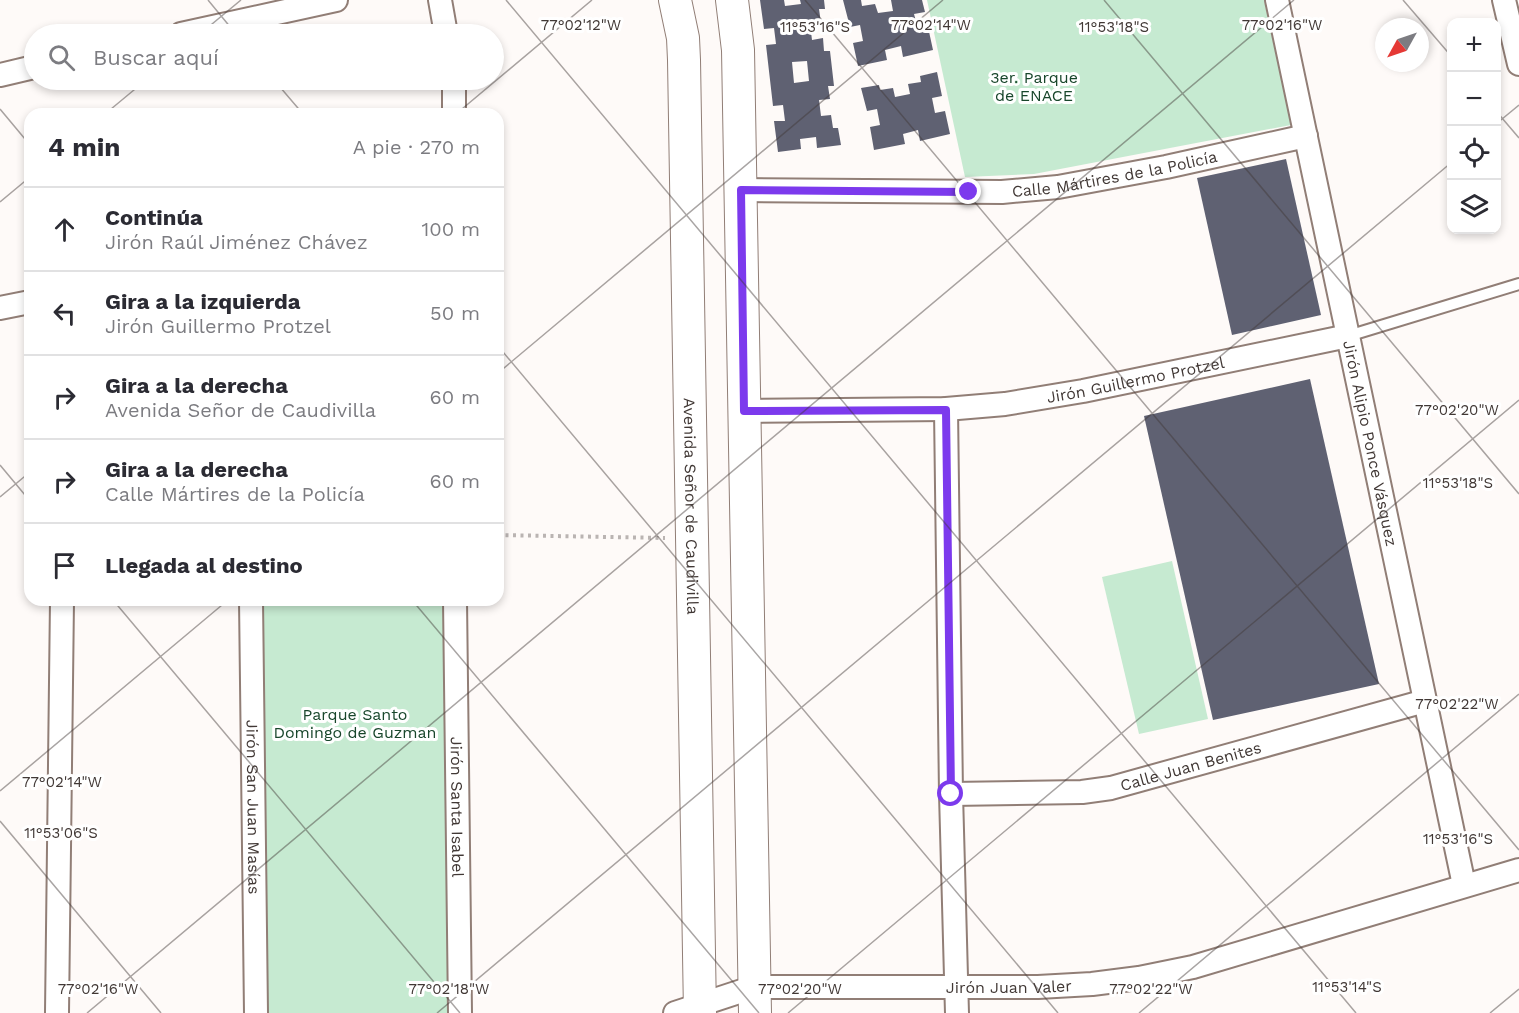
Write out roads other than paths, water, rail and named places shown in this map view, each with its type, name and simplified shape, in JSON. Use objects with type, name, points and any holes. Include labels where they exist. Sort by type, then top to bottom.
[{"type":"main road","name":"Avenida Señor de Caudivilla","points":[[675,0],[683,39],[684,60],[692,539],[692,1010]]},
{"type":"main road","points":[[732,0],[738,50],[754,1000]]},
{"type":"street","points":[[227,24],[336,0]]},
{"type":"street","points":[[440,0],[444,24]]},
{"type":"street","name":"Jirón Alipio Ponce Vásquez","points":[[1277,0],[1464,885]]},
{"type":"street","points":[[1504,0],[1519,64]]},
{"type":"street","points":[[0,75],[24,69]]},
{"type":"street","points":[[454,90],[454,108]]},
{"type":"street","name":"Calle Mártires de la Policía","points":[[741,190],[1002,192],[1058,187],[1166,167],[1306,136]]},
{"type":"street","points":[[0,308],[24,303]]},
{"type":"street","name":"Jirón Guillermo Protzel","points":[[744,411],[946,410],[1005,404],[1083,391],[1347,336]]},
{"type":"street","points":[[946,410],[951,794],[957,1013]]},
{"type":"street","points":[[57,1013],[62,606]]},
{"type":"street","name":"Jirón San Juan Masías","points":[[251,606],[256,1013]]},
{"type":"street","name":"Jirón Santa Isabel","points":[[456,606],[460,1013]]},
{"type":"street","name":"Calle Juan Benites","points":[[951,794],[1082,792],[1111,788],[1425,701]]},
{"type":"street","name":"Jirón Juan Valer","points":[[692,1010],[754,1000],[956,988],[1092,984],[1139,978],[1193,967],[1519,870]]},
{"type":"lane","name":"Jirón Guillermo Protzel","points":[[1347,336],[1519,284]]},
{"type":"park label","name":"3er. Parque de ENACE","points":[[1034,86]]},
{"type":"park label","name":"Parque Santo Domingo de Guzman","points":[[355,723]]}]
